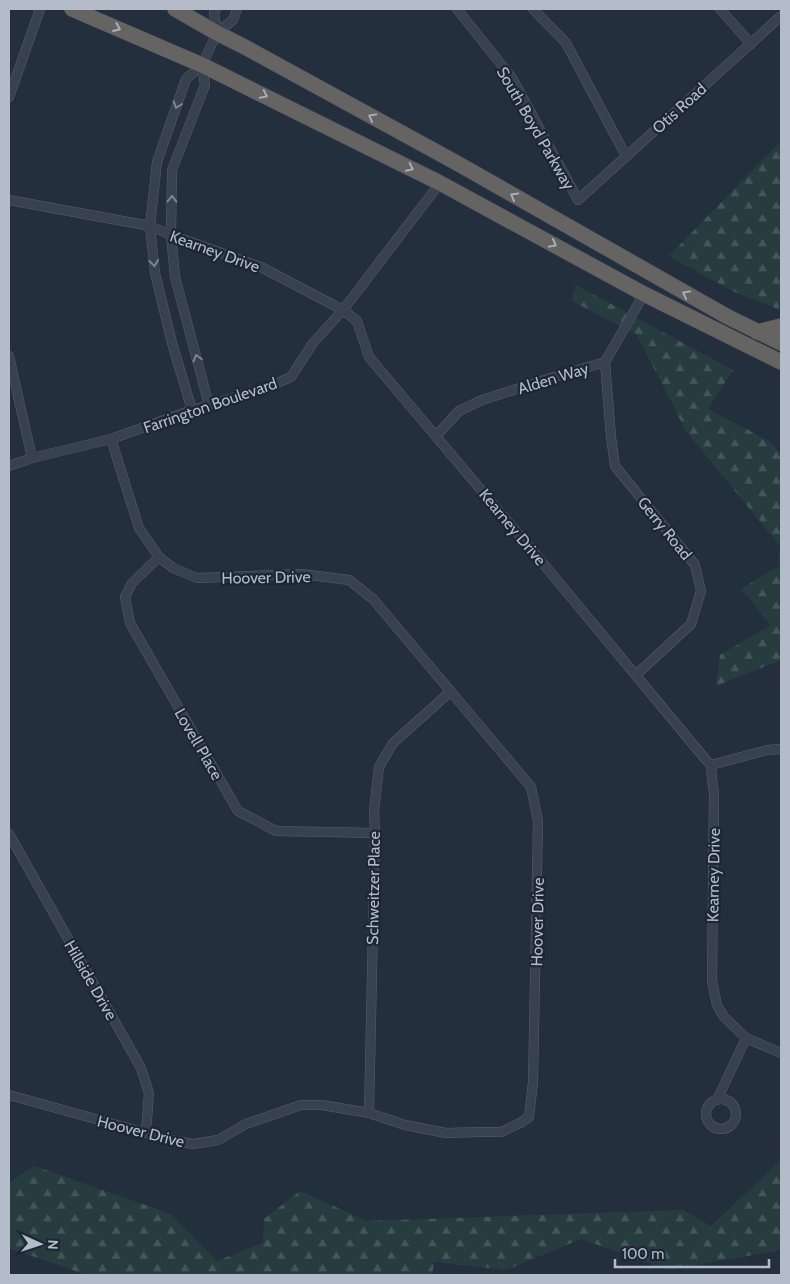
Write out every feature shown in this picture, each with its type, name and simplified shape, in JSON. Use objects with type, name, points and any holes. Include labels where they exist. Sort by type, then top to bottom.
[{"type":"highway","points":[[72,9],[202,65],[440,182],[644,294],[781,362]]},
{"type":"highway","points":[[175,9],[455,162],[728,317],[781,343]]},
{"type":"highway","points":[[757,332],[781,326]]},
{"type":"street","points":[[9,97],[40,9]]},
{"type":"street","points":[[216,9],[214,13],[217,33]]},
{"type":"street","points":[[192,410],[172,343],[155,274],[150,226],[157,162],[186,80],[202,65],[217,33],[233,20],[238,9]]},
{"type":"street","name":"South Boyd Parkway","points":[[457,9],[512,78],[578,200]]},
{"type":"street","points":[[533,9],[566,42],[626,156]]},
{"type":"street","points":[[720,9],[750,44]]},
{"type":"street","name":"Otis Road","points":[[578,200],[781,16]]},
{"type":"street","points":[[202,65],[206,85],[172,170],[171,235],[175,278],[209,405]]},
{"type":"street","name":"Farrington Boulevard","points":[[9,466],[32,458],[111,439],[192,410],[266,388],[291,377],[313,343],[343,310],[440,182]]},
{"type":"street","name":"Kearney Drive","points":[[9,200],[150,226],[261,267],[343,310],[358,320],[369,357],[710,765],[714,793],[712,981],[717,1005],[724,1017],[746,1038],[781,1053]]},
{"type":"street","name":"Alden Way","points":[[436,436],[459,411],[482,400],[605,362],[644,294]]},
{"type":"street","points":[[9,356],[32,458]]},
{"type":"street","name":"Gerry Road","points":[[605,362],[615,466],[695,565],[701,591],[691,624],[636,675]]},
{"type":"street","name":"Hoover Drive","points":[[9,1095],[155,1137],[193,1144],[218,1140],[246,1124],[301,1105],[369,1113],[405,1125],[446,1134],[501,1132],[529,1117],[533,1082],[538,821],[531,787],[373,599],[349,580],[302,574],[197,578],[173,568],[159,556],[139,528],[111,439]]},
{"type":"street","name":"Lovell Place","points":[[159,556],[132,583],[125,597],[130,624],[238,811],[276,831],[375,833]]},
{"type":"street","name":"Schweitzer Place","points":[[369,1113],[374,811],[379,767],[393,743],[450,692]]},
{"type":"street","points":[[710,765],[767,750],[781,749]]},
{"type":"street","name":"Hillside Drive","points":[[9,834],[141,1068],[149,1094],[146,1133]]},
{"type":"street","points":[[717,1100],[746,1038]]},
{"type":"green space","points":[[781,141],[781,304],[778,309],[732,291],[669,256]]},
{"type":"green space","points":[[576,285],[733,370],[708,409],[771,442],[781,455],[781,660],[716,686],[720,655],[771,625],[741,589],[779,566],[780,546],[686,431],[637,335],[572,301]]},
{"type":"green space","points":[[781,1160],[781,1250],[668,1270],[581,1239],[506,1270],[434,1262],[432,1275],[87,1275],[9,1248],[9,1183],[34,1166],[171,1214],[217,1261],[263,1243],[264,1219],[300,1191],[367,1221],[683,1210],[711,1226]]}]
